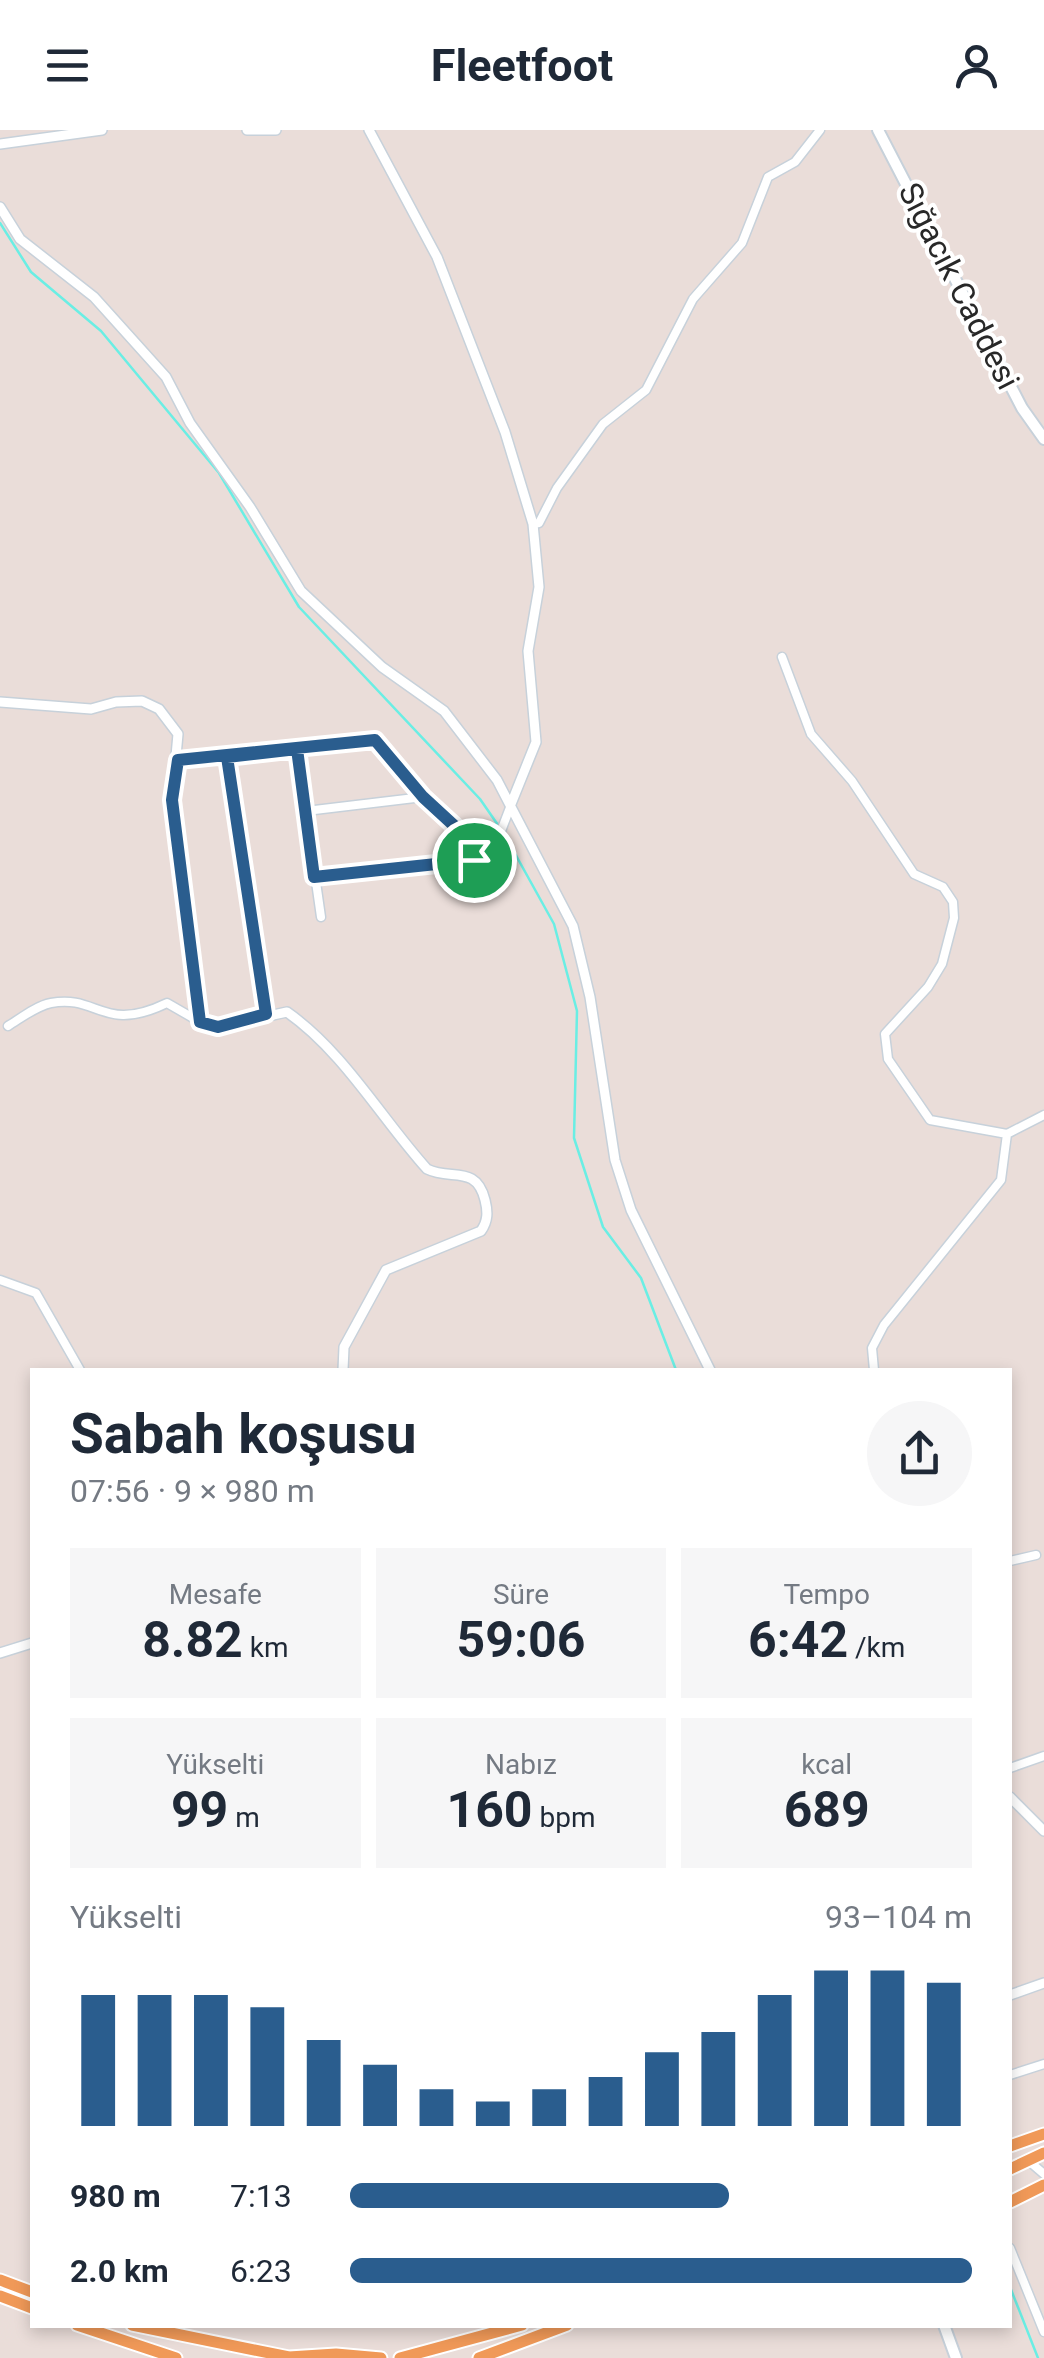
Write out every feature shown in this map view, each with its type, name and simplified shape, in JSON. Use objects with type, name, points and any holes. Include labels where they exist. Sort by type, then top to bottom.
[{"type":"main road","name":"Sığacık Caddesi","points":[[878,130],[1022,408],[1044,439]]},
{"type":"main road","points":[[1012,2142],[1044,2134]]},
{"type":"main road","points":[[1012,2168],[1044,2154]]},
{"type":"main road","points":[[1012,2201],[1044,2184]]},
{"type":"main road","points":[[0,2280],[30,2291]]},
{"type":"main road","points":[[0,2296],[30,2307]]},
{"type":"main road","points":[[86,2328],[176,2358]]},
{"type":"main road","points":[[147,2328],[289,2357],[381,2358]]},
{"type":"main road","points":[[400,2358],[511,2328]]},
{"type":"main road","points":[[479,2358],[559,2328]]},
{"type":"main road","points":[[945,2328],[956,2358]]},
{"type":"street","points":[[0,144],[102,130]]},
{"type":"street","points":[[247,130],[276,130]]},
{"type":"street","points":[[314,877],[482,862],[491,856],[536,742],[528,650],[539,587],[533,524],[505,432],[436,257],[369,130]]},
{"type":"street","points":[[533,524],[539,523],[557,488],[602,424],[646,390],[693,299],[742,243],[768,177],[796,162],[820,130]]},
{"type":"street","points":[[0,207],[20,239],[94,297],[166,377],[190,423],[250,507],[301,591],[382,666],[444,712],[475,746],[511,804],[573,926],[590,997],[607,1130],[631,1210],[709,1368]]},
{"type":"street","points":[[782,657],[811,734],[852,780],[914,874],[943,888],[952,902],[952,930],[942,964],[928,987],[885,1034],[888,1059],[930,1120],[1007,1134],[1044,1114]]},
{"type":"street","points":[[0,702],[90,709],[116,702],[142,702],[158,709],[178,734],[172,800],[200,1022]]},
{"type":"street","points":[[178,760],[375,740],[423,797],[461,832],[474,860]]},
{"type":"street","points":[[297,749],[321,917]]},
{"type":"street","points":[[227,757],[266,1014]]},
{"type":"street","points":[[306,811],[423,797]]},
{"type":"street","points":[[8,1026],[51,1003],[80,1004],[120,1018],[167,1003],[200,1022],[218,1027],[286,1012],[304,1024],[383,1109],[427,1170],[468,1174],[476,1180],[487,1213],[480,1231],[386,1270],[344,1347],[344,1368]]},
{"type":"street","points":[[874,1368],[872,1348],[884,1324],[1001,1180],[1007,1134]]},
{"type":"street","points":[[0,1280],[36,1293],[79,1368]]},
{"type":"street","points":[[1012,1561],[1036,1555]]},
{"type":"street","points":[[0,1653],[30,1644]]},
{"type":"street","points":[[1012,1767],[1044,1756]]},
{"type":"street","points":[[1012,1799],[1044,1831]]},
{"type":"street","points":[[1012,1994],[1044,1982]]},
{"type":"street","points":[[1012,2074],[1044,2064]]},
{"type":"street","points":[[1030,2162],[1044,2174]]},
{"type":"street","points":[[1012,2253],[1044,2332]]},
{"type":"waterway","points":[[0,223],[31,272],[101,331],[219,473],[299,607],[480,799],[498,825]]},
{"type":"waterway","points":[[503,832],[554,924],[577,1011],[574,1138],[603,1227],[641,1278],[675,1368]]},
{"type":"waterway","points":[[1012,2292],[1038,2358]]},
{"type":"route","points":[[375,740],[423,797],[461,832],[474,860],[314,877],[297,749],[227,757],[242,876],[266,1014],[218,1027],[200,1022],[172,800],[178,760],[375,740]]}]
